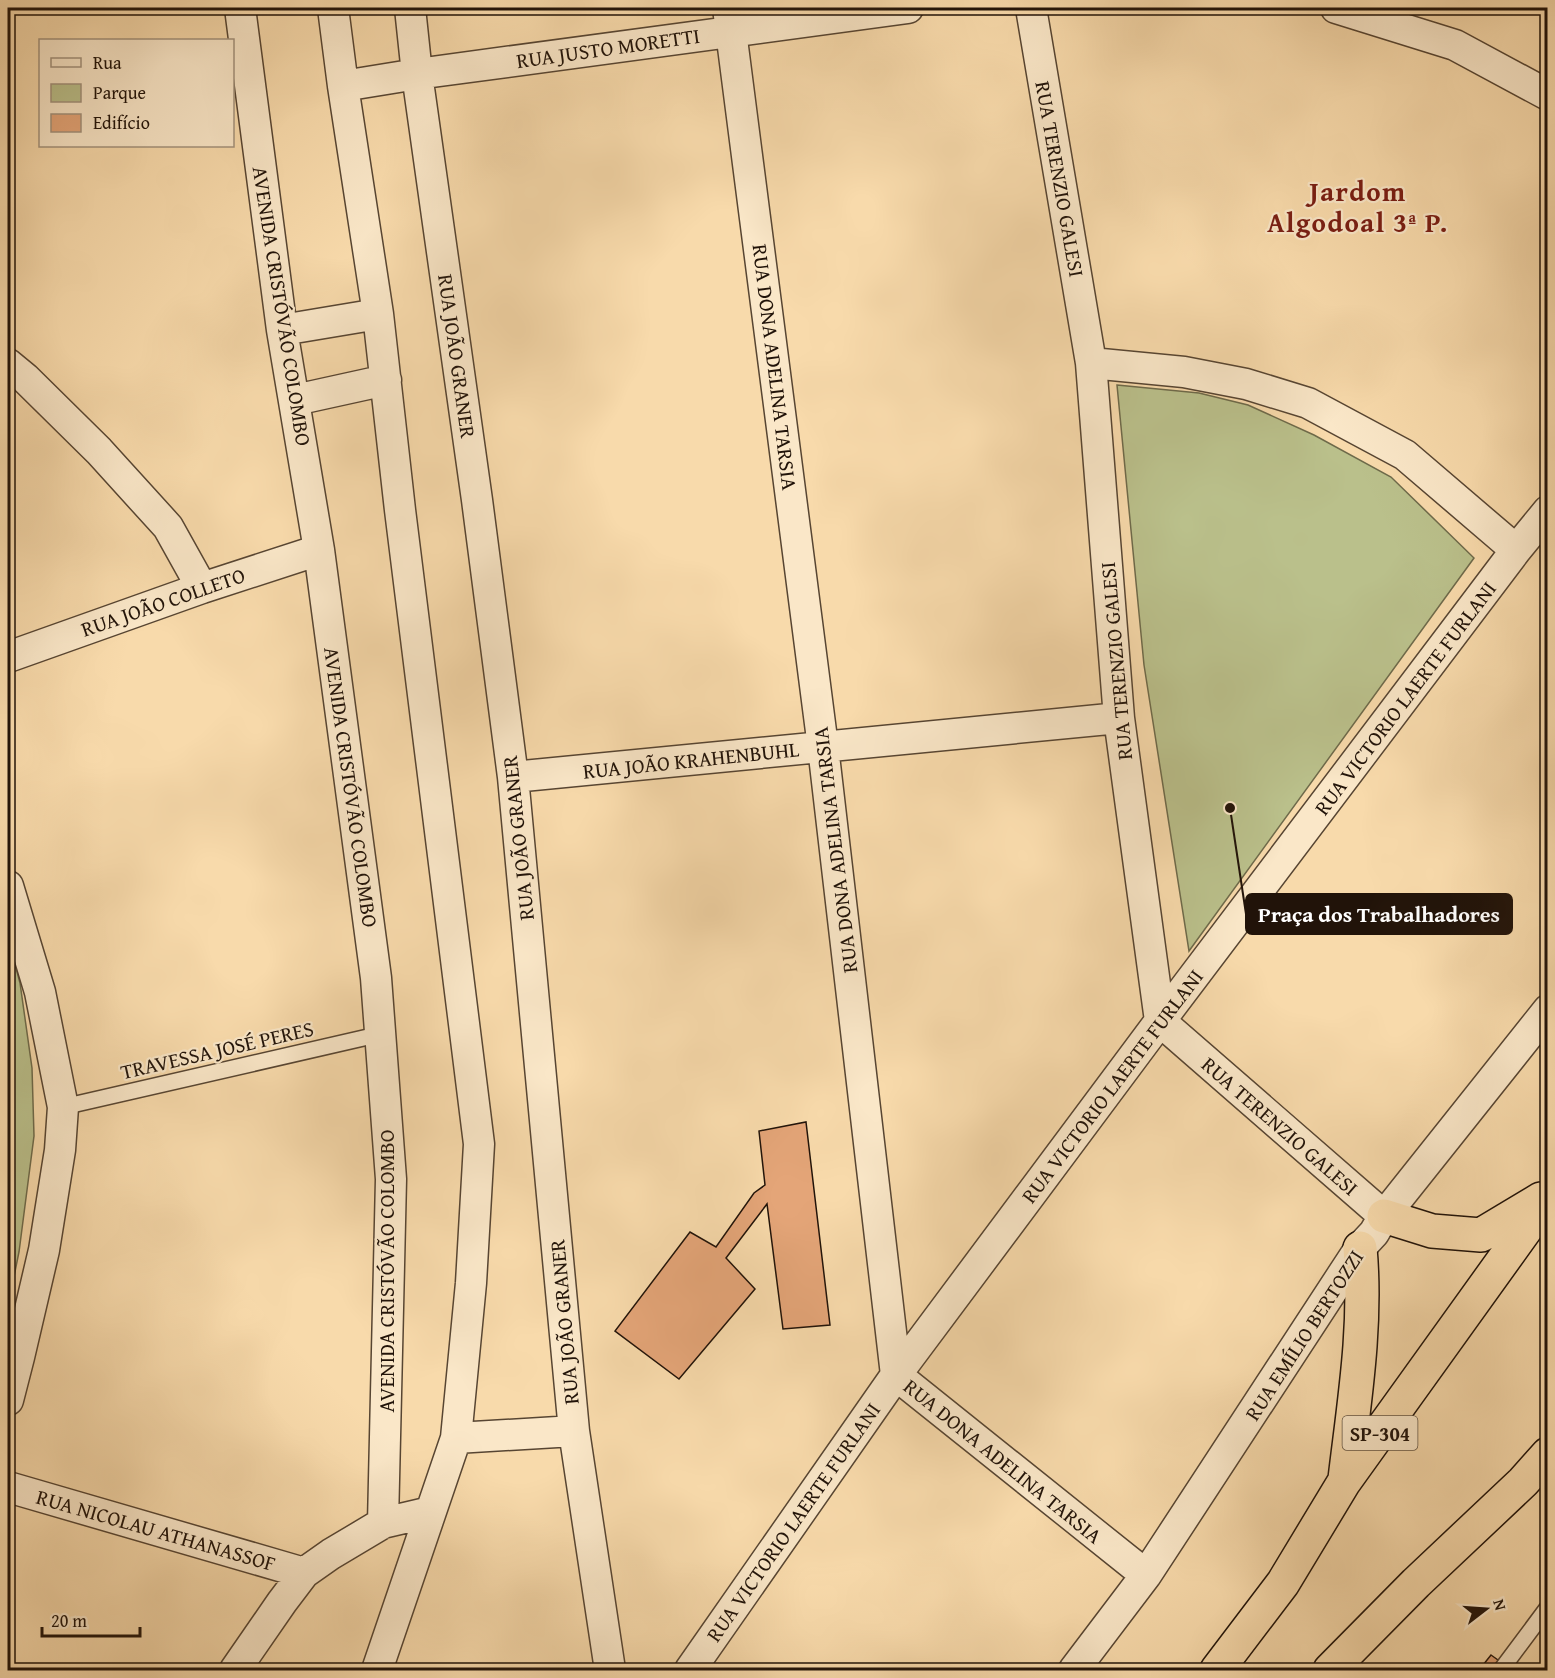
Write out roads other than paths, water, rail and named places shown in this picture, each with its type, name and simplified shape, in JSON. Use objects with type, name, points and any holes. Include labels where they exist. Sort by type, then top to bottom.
[{"type":"highway","points":[[1384,1216],[1432,1232],[1481,1235],[1548,1197]]},
{"type":"highway","name":"SP-304","points":[[1217,1671],[1283,1583],[1344,1482],[1548,1197]]},
{"type":"highway","points":[[1344,1482],[1363,1310],[1360,1248]]},
{"type":"highway","points":[[1330,1671],[1416,1583],[1523,1482],[1548,1454]]},
{"type":"highway","points":[[1225,1671],[1283,1583]]},
{"type":"street","name":"AVENIDA CRISTÓVÃO COLOMBO","points":[[240,8],[282,330],[320,550],[375,966],[391,1179],[382,1523]]},
{"type":"street","points":[[333,8],[378,314],[401,522],[479,1144],[471,1283],[456,1438],[377,1671]]},
{"type":"street","name":"RUA JOÃO GRANER","points":[[410,8],[417,74],[477,500],[513,777],[574,1431],[610,1671]]},
{"type":"street","name":"RUA JUSTO MORETTI","points":[[343,86],[730,19],[908,8]]},
{"type":"street","name":"RUA TERENZIO GALESI","points":[[1031,8],[1091,363],[1119,718],[1160,1021],[1384,1216]]},
{"type":"street","points":[[1336,8],[1455,45],[1548,95]]},
{"type":"street","name":"RUA DONA ADELINA TARSIA","points":[[730,19],[823,747],[896,1375],[1146,1575]]},
{"type":"street","points":[[282,330],[378,314]]},
{"type":"street","points":[[1091,363],[1184,372],[1246,384],[1308,403],[1405,455],[1516,550]]},
{"type":"street","points":[[8,364],[99,451],[168,527],[202,588]]},
{"type":"street","points":[[295,400],[386,380]]},
{"type":"street","name":"RUA VICTORIO LAERTE FURLANI","points":[[690,1671],[896,1375],[1160,1021],[1516,550],[1548,511]]},
{"type":"street","name":"RUA JOÃO COLLETO","points":[[8,657],[202,588],[320,550]]},
{"type":"street","name":"RUA JOÃO KRAHENBUHL","points":[[513,777],[1119,718]]},
{"type":"street","points":[[8,886],[40,992],[63,1107],[60,1150],[44,1250],[8,1400]]},
{"type":"street","name":"RUA EMÍLIO BERTOZZI","points":[[1074,1671],[1146,1575],[1360,1248],[1548,1010]]},
{"type":"street","points":[[456,1438],[574,1431]]},
{"type":"street","name":"RUA NICOLAU ATHANASSOF","points":[[8,1487],[303,1573]]},
{"type":"street","points":[[235,1671],[303,1573],[382,1523],[430,1512]]},
{"type":"lane","name":"TRAVESSA JOSÉ PERES","points":[[63,1107],[381,1034]]},
{"type":"lane","points":[[1501,1671],[1548,1607]]},
{"type":"place","name":"Praça dos Trabalhadores","points":[[1230,808]]},
{"type":"district","name":"Jardom Algodoal 3ª P.","points":[[1358,206]]}]
